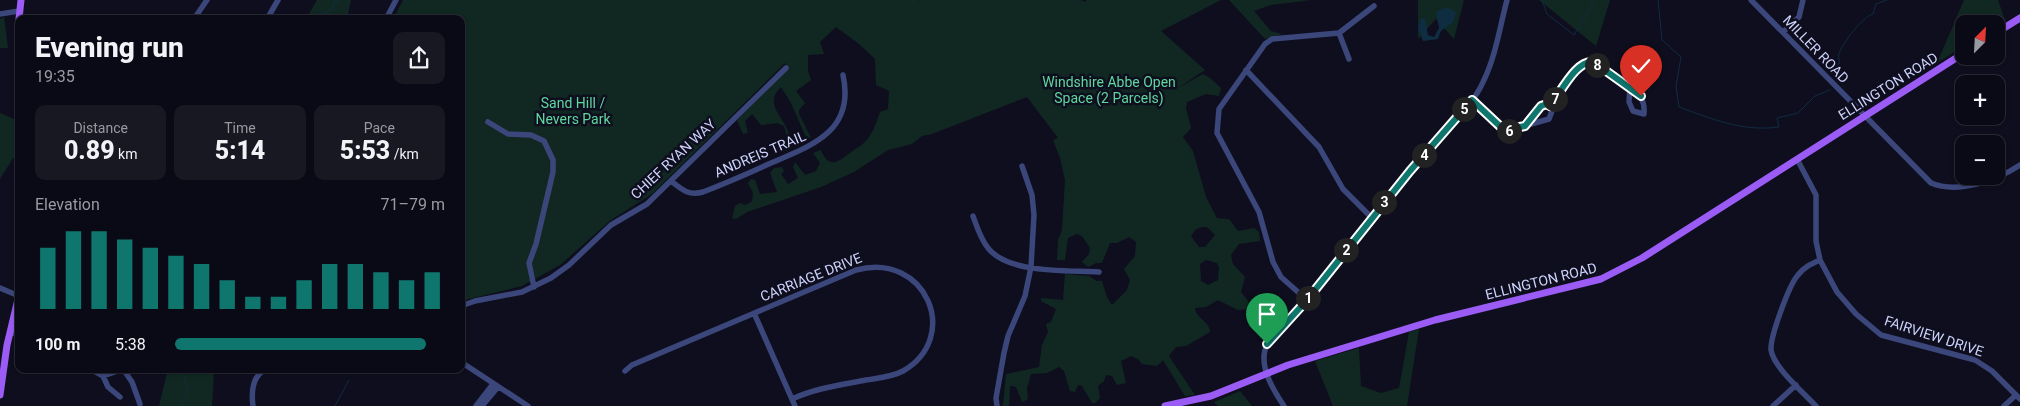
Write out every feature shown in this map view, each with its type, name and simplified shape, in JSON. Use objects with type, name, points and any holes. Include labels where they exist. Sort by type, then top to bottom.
[{"type":"main road","points":[[20,0],[20,15]]},
{"type":"main road","points":[[2005,27],[2020,18]]},
{"type":"main road","name":"ELLINGTON ROAD","points":[[1164,406],[1186,404],[1267,373],[1460,313],[1601,279],[1642,258],[1955,59]]},
{"type":"main road","points":[[0,395],[15,312]]},
{"type":"street","points":[[197,15],[207,0]]},
{"type":"street","points":[[269,15],[278,0]]},
{"type":"street","points":[[1284,406],[1276,394],[1267,373],[1264,357],[1267,344],[1307,300],[1372,218],[1472,100],[1484,80],[1507,0]]},
{"type":"street","name":"MILLER ROAD","points":[[1751,0],[1931,183],[1943,188],[1956,188],[1994,179],[2020,165]]},
{"type":"street","points":[[1783,32],[1799,17],[1803,0]]},
{"type":"street","points":[[388,15],[394,1]]},
{"type":"street","points":[[1307,300],[1281,277],[1273,262],[1259,212],[1217,133],[1219,109],[1265,44],[1272,39],[1340,33],[1374,6]]},
{"type":"street","points":[[0,14],[20,15]]},
{"type":"street","points":[[1340,33],[1349,59]]},
{"type":"street","points":[[1550,106],[1580,66],[1586,62],[1595,63],[1630,88]]},
{"type":"street","name":"CHIEF RYAN WAY","points":[[465,304],[474,301],[506,296],[534,287],[569,265],[612,225],[647,204],[786,68]]},
{"type":"street","points":[[1246,70],[1319,147],[1343,189],[1372,218]]},
{"type":"street","name":"ANDREIS TRAIL","points":[[671,181],[684,192],[694,195],[816,144],[837,123],[843,109],[846,87],[843,75]]},
{"type":"street","points":[[1472,100],[1504,130],[1549,119],[1552,111],[1550,106]]},
{"type":"street","points":[[1525,126],[1541,106],[1547,104],[1550,106]]},
{"type":"street","points":[[488,122],[508,134],[539,137],[546,144],[553,160],[553,172],[536,244],[529,263],[534,287]]},
{"type":"street","name":"FAIRVIEW DRIVE","points":[[1797,159],[1816,195],[1816,241],[1820,260],[1837,292],[1856,314],[1881,335],[1975,360],[1992,371],[2018,397]]},
{"type":"street","points":[[997,406],[996,398],[1004,353],[1025,296],[1031,267],[1034,215],[1032,195],[1022,166]]},
{"type":"street","points":[[973,216],[980,235],[994,254],[1013,265],[1098,272]]},
{"type":"street","points":[[1816,406],[1779,366],[1771,350],[1773,332],[1796,276],[1804,268],[1820,260]]},
{"type":"street","name":"CARRIAGE DRIVE","points":[[625,371],[632,365],[856,270],[870,266],[888,267],[904,273],[919,285],[928,299],[932,329],[928,344],[918,359],[903,371],[884,377],[820,388],[792,399]]},
{"type":"street","points":[[0,288],[15,294]]},
{"type":"street","points":[[754,313],[795,406]]},
{"type":"street","points":[[10,332],[15,334]]},
{"type":"street","points":[[465,365],[528,406]]},
{"type":"street","points":[[99,373],[103,376],[108,387],[120,397]]},
{"type":"street","points":[[103,376],[112,373]]},
{"type":"street","points":[[126,373],[132,382],[140,404]]},
{"type":"street","points":[[253,406],[252,388],[256,378],[262,373]]},
{"type":"street","points":[[1773,406],[1796,384]]},
{"type":"street","points":[[476,406],[495,385]]},
{"type":"street","points":[[482,406],[495,385]]},
{"type":"street","points":[[2004,406],[2018,397]]},
{"type":"green space","points":[[317,0],[351,0],[348,15],[308,15]]},
{"type":"green space","points":[[403,0],[1080,0],[1086,2],[1086,0],[1221,0],[1161,31],[1205,70],[1178,88],[1203,74],[1221,88],[1219,96],[1206,94],[1187,102],[1186,108],[1191,128],[1183,137],[1193,151],[1206,197],[1217,218],[1229,219],[1238,231],[1254,228],[1259,232],[1260,241],[1239,244],[1231,255],[1233,264],[1245,277],[1241,292],[1252,306],[1249,309],[1238,310],[1218,300],[1206,307],[1195,308],[1198,315],[1208,325],[1210,332],[1186,346],[1176,347],[1169,356],[1195,395],[1185,396],[1163,360],[1157,366],[1142,364],[1138,359],[1131,356],[1121,361],[1126,383],[1117,385],[1112,376],[1106,375],[1104,381],[1098,386],[1100,398],[1095,403],[1092,403],[1082,386],[1078,385],[1075,392],[1070,391],[1064,371],[1059,367],[1047,373],[1031,374],[1027,388],[1028,399],[1022,402],[1016,387],[1010,386],[1009,406],[1003,406],[1006,374],[1039,367],[1042,345],[1048,332],[1046,324],[1051,322],[1056,309],[1041,301],[1041,298],[1063,300],[1065,274],[1089,276],[1097,281],[1102,281],[1107,297],[1112,305],[1127,290],[1130,280],[1124,269],[1135,256],[1136,242],[1129,237],[1117,243],[1110,243],[1102,263],[1096,263],[1088,267],[1082,262],[1089,254],[1090,248],[1082,236],[1077,234],[1068,238],[1065,260],[1057,260],[1058,240],[1062,230],[1065,180],[1060,158],[1053,140],[1058,138],[1027,97],[932,134],[922,136],[912,144],[888,150],[854,172],[821,187],[747,212],[736,219],[732,218],[735,206],[740,203],[746,205],[752,201],[753,193],[748,183],[751,179],[755,180],[760,194],[777,192],[770,173],[774,168],[782,167],[784,171],[781,174],[788,184],[798,178],[793,167],[795,162],[805,175],[816,171],[820,163],[813,153],[821,150],[828,161],[836,162],[841,160],[866,141],[874,128],[880,112],[888,109],[889,91],[876,85],[875,59],[836,27],[820,42],[824,54],[808,55],[808,71],[811,80],[796,91],[805,103],[799,110],[799,114],[811,138],[806,137],[791,103],[781,87],[776,93],[774,105],[790,137],[787,137],[784,126],[777,123],[761,125],[752,114],[745,121],[748,133],[743,134],[737,120],[766,91],[787,66],[785,63],[652,194],[611,220],[560,265],[522,286],[465,300],[465,15],[395,15]],"holes":[[[1207,227],[1215,235],[1205,247],[1199,247],[1191,236],[1196,229]],[[1206,260],[1217,263],[1219,267],[1218,280],[1208,285],[1201,281],[1200,264]]]},
{"type":"green space","points":[[1229,0],[1311,0],[1271,5],[1254,11],[1271,31],[1282,34],[1265,39]]},
{"type":"green space","points":[[1418,0],[1464,0],[1454,39],[1436,19],[1418,39]]},
{"type":"green space","points":[[1539,0],[1610,0],[1596,46]]},
{"type":"green space","points":[[1964,0],[1998,0],[2003,15],[1958,15]]},
{"type":"green space","points":[[4,17],[8,48],[0,48],[0,19]]},
{"type":"green space","points":[[1955,21],[1955,52],[1937,63]]},
{"type":"green space","points":[[0,113],[15,119],[15,159],[13,158],[0,179]]},
{"type":"green space","points":[[1419,329],[1407,406],[1333,406],[1315,361],[1359,348],[1361,386],[1381,393],[1399,388],[1409,332]]},
{"type":"green space","points":[[167,373],[214,373],[212,406],[159,406]]},
{"type":"green space","points":[[1240,391],[1252,406],[1218,406],[1214,402]]},
{"type":"water","points":[[1446,7],[1456,12],[1453,22],[1441,31],[1438,39],[1423,41],[1418,28],[1421,18],[1425,19],[1428,35],[1434,37],[1439,28],[1436,12]]},
{"type":"waterway","points":[[318,15],[332,9],[334,2],[340,0]]},
{"type":"waterway","points":[[1542,0],[1547,14],[1574,35],[1595,0]]},
{"type":"waterway","points":[[1658,0],[1662,40],[1681,57],[1676,86],[1679,107],[1740,126],[1753,128],[1779,127],[1777,118],[1798,113],[1815,96],[1830,90]]},
{"type":"waterway","points":[[1835,78],[1833,67],[1840,63],[1839,55],[1844,44],[1858,25],[1873,14],[1876,4],[1887,0]]},
{"type":"waterway","points":[[180,406],[188,390],[183,373]]},
{"type":"waterway","points":[[335,406],[349,380]]},
{"type":"route","points":[[1267,344],[1294,316],[1410,171],[1472,100],[1504,130],[1508,131],[1525,126],[1543,104],[1550,106],[1554,102],[1580,66],[1589,61],[1595,63],[1641,96]]},
{"type":"park label","name":"Windshire Abbe Open Space (2 Parcels)","points":[[1109,90]]},
{"type":"park label","name":"Sand Hill / Nevers Park","points":[[573,112]]}]
